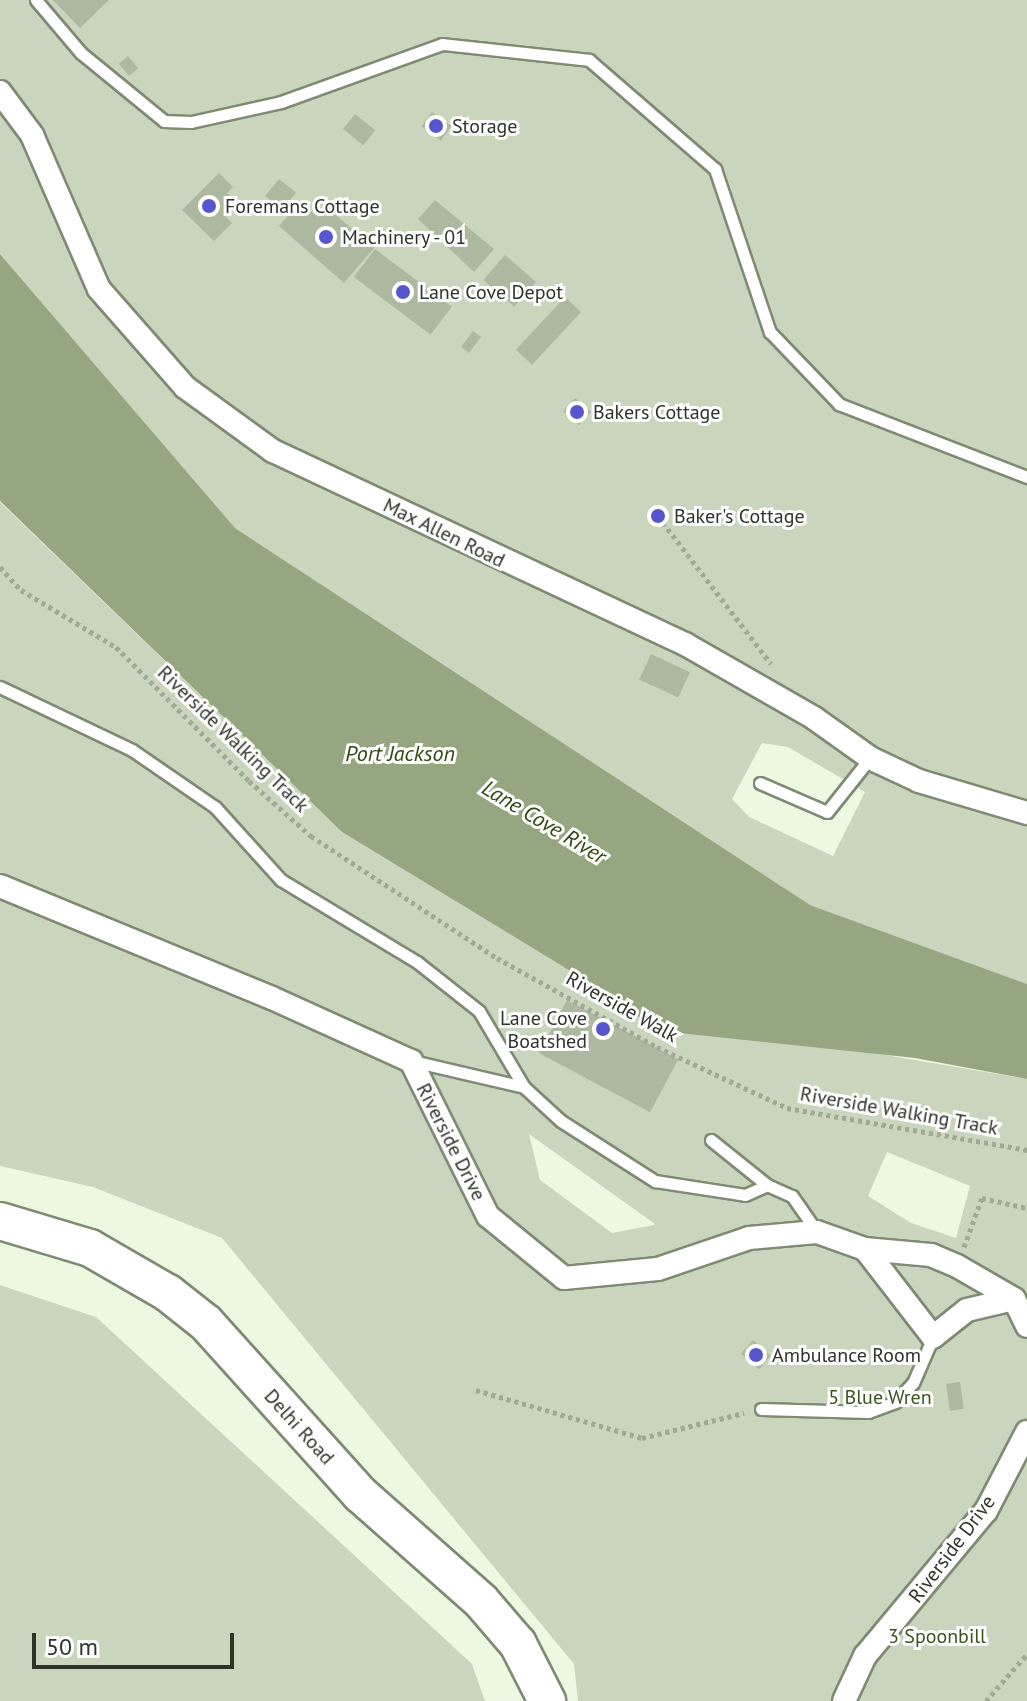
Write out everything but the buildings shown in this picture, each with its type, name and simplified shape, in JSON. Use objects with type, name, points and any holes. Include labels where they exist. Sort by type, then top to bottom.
[{"type":"main road","name":"Delhi Road","points":[[0,1221],[90,1248],[156,1285],[206,1323],[360,1494],[481,1601],[518,1644],[547,1701]]},
{"type":"street","name":"Max Allen Road","points":[[0,92],[32,135],[99,289],[185,387],[273,451],[685,644],[814,718],[870,758],[919,781],[1027,813]]},
{"type":"street","name":"Riverside Drive","points":[[0,886],[259,992],[411,1061],[488,1216],[564,1278],[658,1269],[749,1238],[817,1232],[865,1249],[931,1255],[957,1266],[1014,1299]]},
{"type":"street","points":[[865,1249],[933,1337],[967,1310],[1014,1299],[1027,1326]]},
{"type":"street","name":"Riverside Drive","points":[[844,1701],[865,1656],[986,1511],[1027,1432]]},
{"type":"lane","points":[[36,0],[81,53],[164,121],[191,122],[281,102],[442,44],[589,60],[715,169],[770,332],[839,404],[1027,477]]},
{"type":"lane","points":[[0,687],[132,750],[215,807],[281,880],[417,962],[479,1011],[524,1087],[561,1121],[655,1181],[745,1195],[767,1185]]},
{"type":"lane","points":[[760,783],[827,812],[870,758]]},
{"type":"lane","points":[[411,1061],[524,1087]]},
{"type":"lane","points":[[711,1140],[767,1185],[792,1196],[817,1232]]},
{"type":"lane","points":[[761,1409],[868,1412],[895,1402],[913,1383],[933,1337]]},
{"type":"path","points":[[658,516],[778,673]]},
{"type":"path","name":"Riverside Walking Track","points":[[0,567],[21,590],[116,647],[249,781],[311,836],[497,958],[549,984]]},
{"type":"path","name":"Riverside Walk","points":[[549,984],[681,1057]]},
{"type":"path","name":"Riverside Walking Track","points":[[681,1057],[787,1108],[1027,1150]]},
{"type":"path","points":[[957,1266],[982,1198],[1027,1208]]},
{"type":"path","points":[[476,1390],[642,1438],[761,1409]]},
{"type":"path","points":[[986,1701],[1027,1654]]},
{"type":"green space","points":[[0,0],[1027,0],[1027,984],[810,905],[235,528],[0,254]],"holes":[[[762,743],[788,747],[865,792],[833,856],[749,817],[732,799]]]},
{"type":"green space","points":[[0,502],[342,832],[626,1005],[624,1011],[1027,1079],[1027,1701],[578,1701],[574,1664],[222,1238],[93,1187],[0,1166]],"holes":[[[529,1134],[655,1224],[612,1233],[540,1180]],[[887,1152],[970,1186],[956,1238],[911,1223],[868,1196]]]},
{"type":"green space","points":[[0,1285],[96,1317],[472,1664],[485,1701],[0,1701]]},
{"type":"water","name":"Port Jackson","points":[[0,254],[235,528],[810,905],[1027,984],[1027,1079],[915,1058],[679,1033],[624,1011],[626,1005],[342,832],[0,501]]},
{"type":"place","name":"Storage","points":[[436,126]]},
{"type":"place","name":"Foremans Cottage","points":[[209,206]]},
{"type":"place","name":"Machinery - 01","points":[[326,237]]},
{"type":"place","name":"Lane Cove Depot","points":[[403,292]]},
{"type":"place","name":"Bakers Cottage","points":[[577,412]]},
{"type":"place","name":"Baker's Cottage","points":[[658,516]]},
{"type":"place","name":"Lane Cove Boatshed","points":[[603,1029]]},
{"type":"place","name":"Ambulance Room","points":[[756,1355]]},
{"type":"water label","name":"Lane Cove River","points":[[544,822]]},
{"type":"park label","name":"5 Blue Wren","points":[[880,1397]]},
{"type":"park label","name":"3 Spoonbill","points":[[937,1636]]}]
